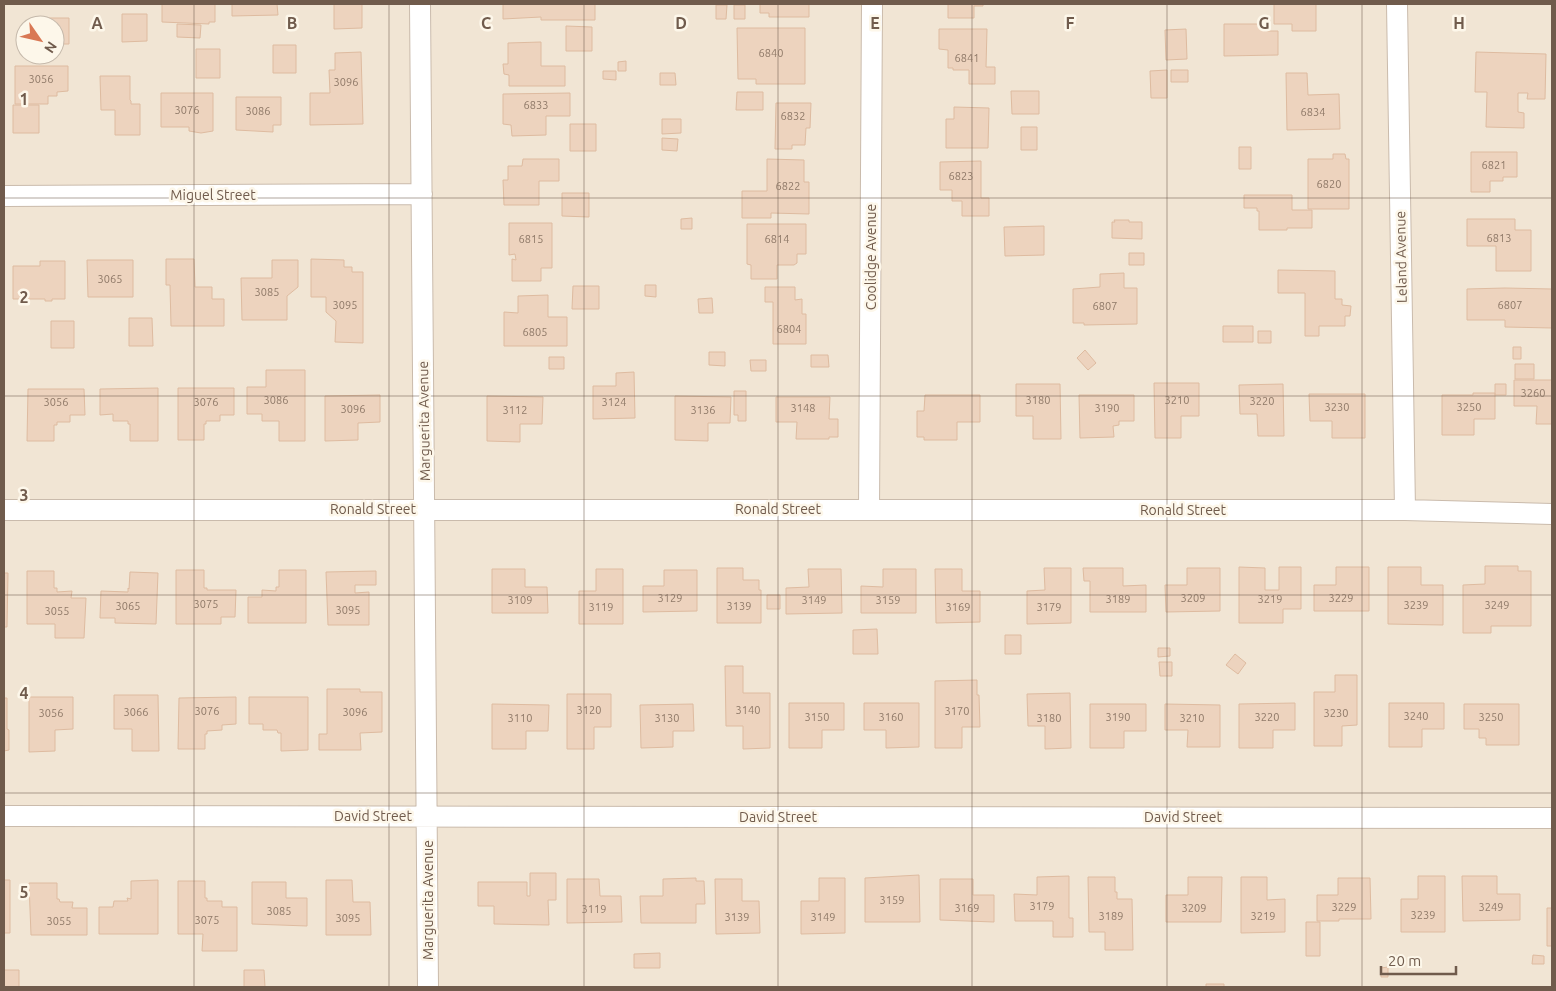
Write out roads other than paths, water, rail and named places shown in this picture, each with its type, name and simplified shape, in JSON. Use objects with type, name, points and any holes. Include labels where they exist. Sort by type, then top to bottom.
[{"type":"street","name":"Marguerita Avenue","points":[[420,4],[428,987]]},
{"type":"street","name":"Coolidge Avenue","points":[[869,510],[872,4]]},
{"type":"street","name":"Leland Avenue","points":[[1396,4],[1405,510]]},
{"type":"street","name":"Miguel Street","points":[[4,196],[422,194]]},
{"type":"street","name":"Ronald Street","points":[[4,510],[1405,510],[1552,514]]},
{"type":"street","name":"David Street","points":[[4,816],[1552,818]]}]
